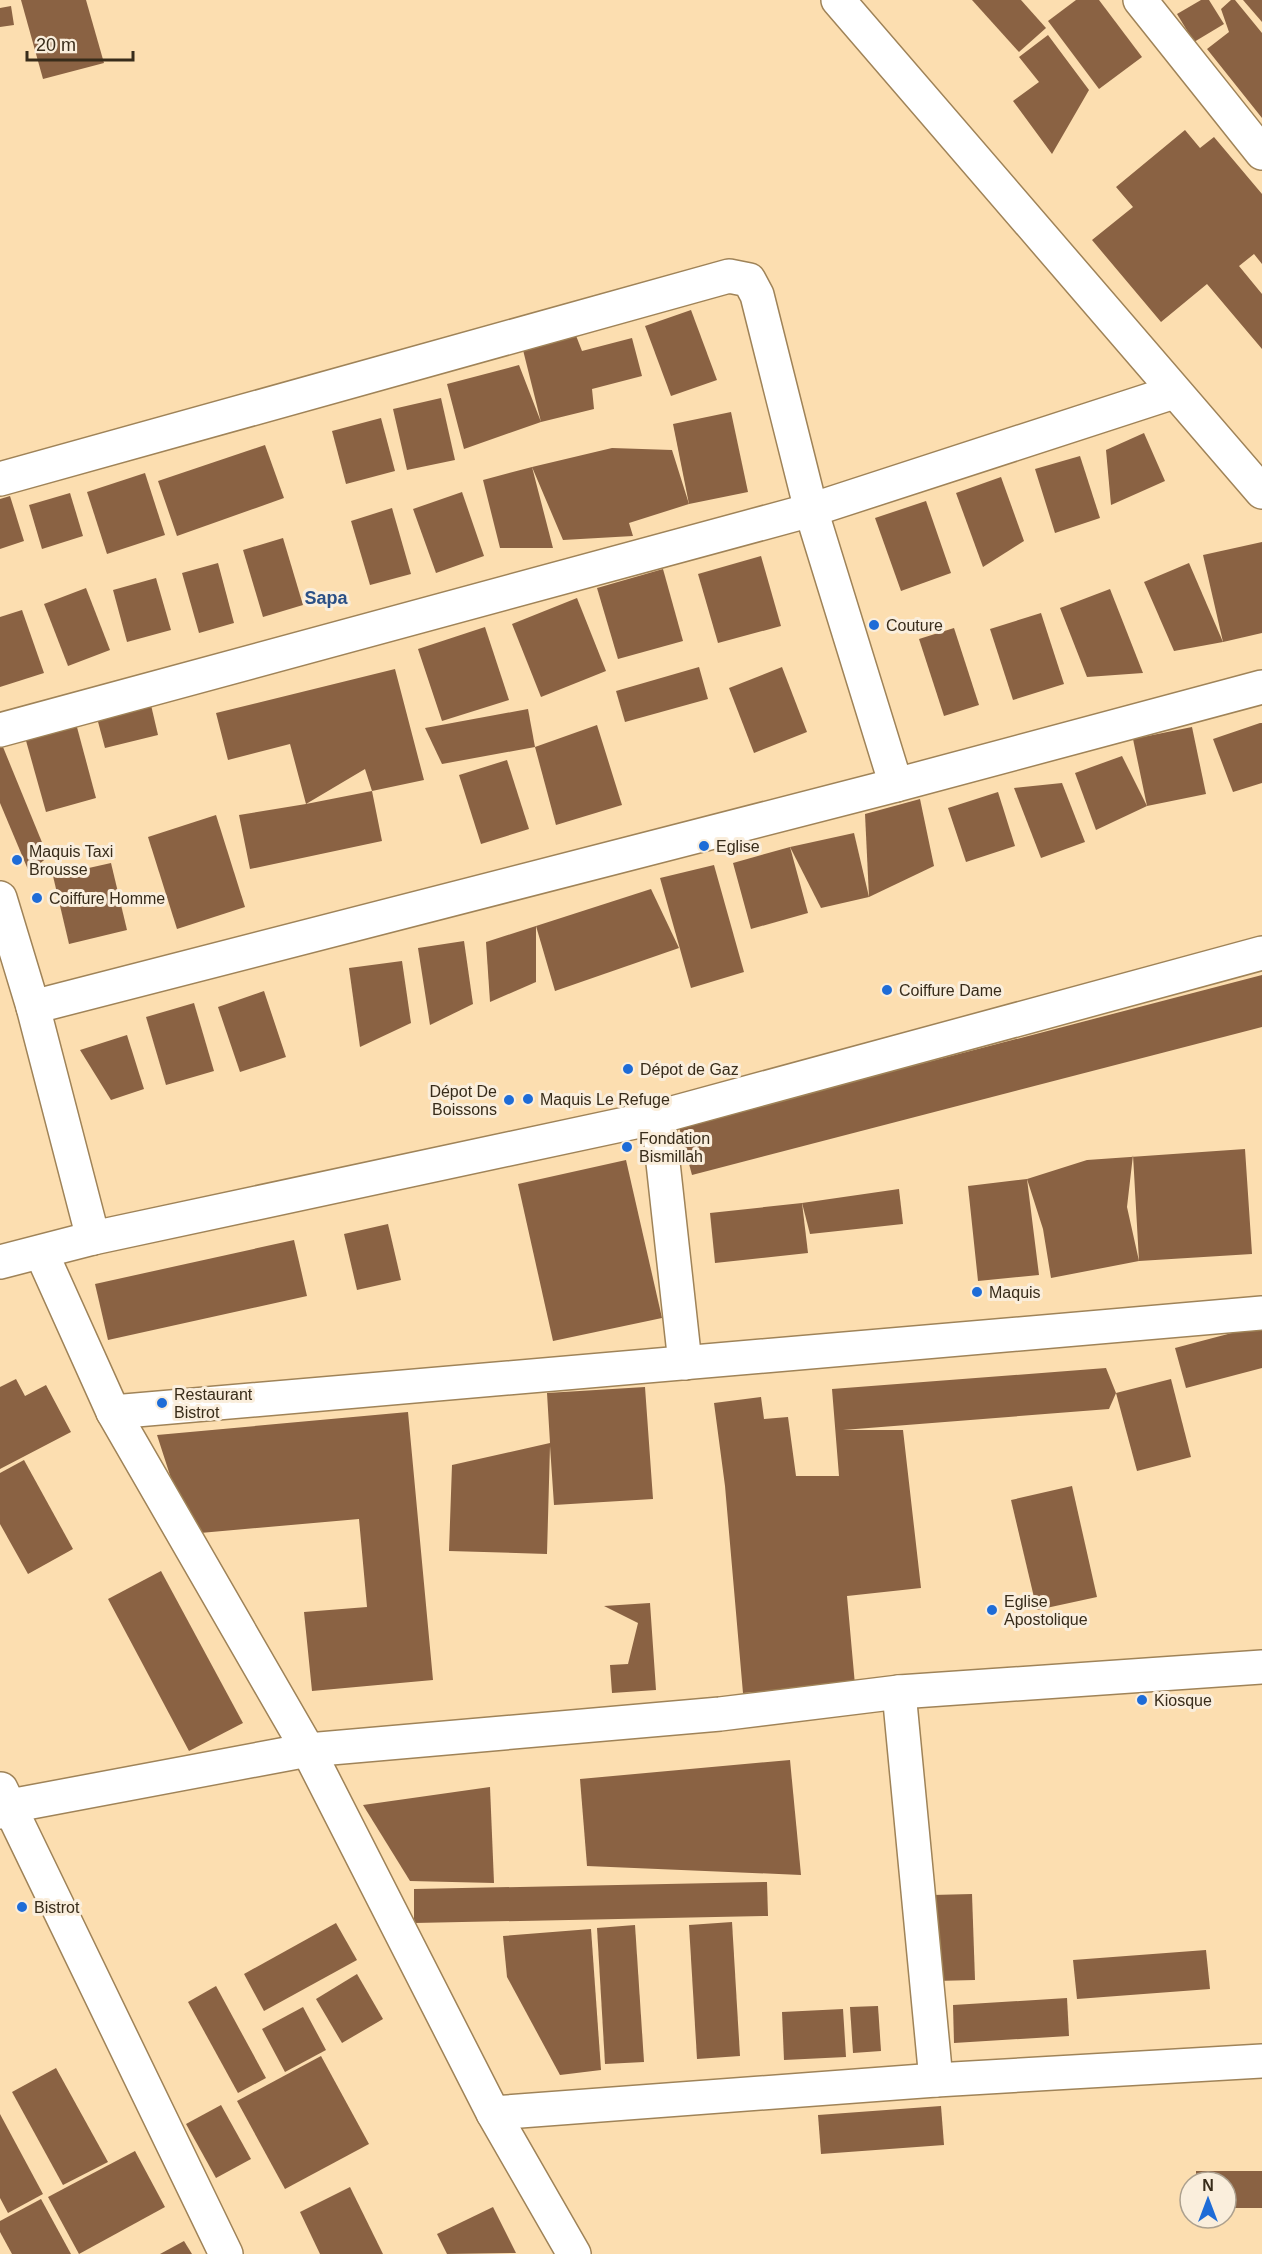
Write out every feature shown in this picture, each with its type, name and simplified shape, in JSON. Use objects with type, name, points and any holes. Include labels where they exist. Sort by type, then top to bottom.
[{"type":"street","points":[[838,0],[1262,492]]},
{"type":"street","points":[[1140,0],[1262,153]]},
{"type":"street","points":[[0,479],[729,276],[749,280],[756,296],[811,510],[896,785]]},
{"type":"street","points":[[0,730],[811,510],[1174,392]]},
{"type":"street","points":[[33,1007],[896,785],[1262,687]]},
{"type":"street","points":[[0,898],[33,1007],[93,1238]]},
{"type":"street","points":[[0,1262],[93,1238],[658,1117],[1262,953]]},
{"type":"street","points":[[658,1117],[685,1363]]},
{"type":"street","points":[[41,1252],[113,1412],[308,1750],[493,2113],[574,2254]]},
{"type":"street","points":[[113,1412],[1262,1313]]},
{"type":"street","points":[[226,2254],[3,1802],[308,1750],[720,1714],[899,1692],[1262,1667]]},
{"type":"street","points":[[899,1692],[936,2080]]},
{"type":"street","points":[[493,2113],[936,2080],[1262,2061]]},
{"type":"building","points":[[21,0],[86,0],[104,63],[43,79]]},
{"type":"building","points":[[972,0],[1021,0],[1046,28],[1019,52]]},
{"type":"building","points":[[1076,0],[1099,0],[1142,57],[1099,89],[1048,21]]},
{"type":"building","points":[[1201,0],[1209,0],[1224,24],[1194,42],[1177,14]]},
{"type":"building","points":[[1231,0],[1235,0],[1262,33],[1262,118],[1207,49],[1229,32],[1221,9]]},
{"type":"building","points":[[1243,0],[1262,0],[1262,22]]},
{"type":"building","points":[[11,6],[14,25],[0,27],[0,8]]},
{"type":"building","points":[[1048,35],[1089,90],[1052,154],[1013,101],[1039,82],[1019,57]]},
{"type":"building","points":[[1185,130],[1200,148],[1214,137],[1262,194],[1262,264],[1254,254],[1239,266],[1262,294],[1262,349],[1207,284],[1161,322],[1092,240],[1133,207],[1116,187]]},
{"type":"building","points":[[691,310],[717,380],[671,396],[645,326]]},
{"type":"building","points":[[575,333],[582,351],[632,338],[642,376],[592,389],[594,409],[541,422],[522,346]]},
{"type":"building","points":[[519,365],[541,422],[464,449],[447,384]]},
{"type":"building","points":[[441,398],[455,460],[407,470],[393,409]]},
{"type":"building","points":[[731,412],[748,492],[689,504],[673,424]]},
{"type":"building","points":[[381,418],[395,471],[346,484],[332,431]]},
{"type":"building","points":[[1144,433],[1165,481],[1111,505],[1106,450]]},
{"type":"building","points":[[265,445],[284,498],[177,536],[158,481]]},
{"type":"building","points":[[612,448],[672,450],[689,504],[629,523],[633,536],[563,540],[532,467]]},
{"type":"building","points":[[1080,456],[1100,518],[1055,533],[1035,469]]},
{"type":"building","points":[[532,467],[553,548],[500,548],[483,480]]},
{"type":"building","points":[[145,473],[165,535],[107,554],[87,492]]},
{"type":"building","points":[[1001,477],[1024,541],[983,567],[956,493]]},
{"type":"building","points":[[462,492],[484,556],[436,573],[413,509]]},
{"type":"building","points":[[70,493],[83,536],[42,549],[29,505]]},
{"type":"building","points":[[10,496],[24,541],[0,549],[0,499]]},
{"type":"building","points":[[926,501],[951,573],[901,591],[875,518]]},
{"type":"building","points":[[392,508],[411,574],[370,585],[351,521]]},
{"type":"building","points":[[283,538],[303,605],[263,617],[243,550]]},
{"type":"building","points":[[1262,542],[1262,633],[1223,642],[1203,555]]},
{"type":"building","points":[[761,556],[781,626],[718,643],[698,574]]},
{"type":"building","points":[[218,563],[234,623],[199,633],[182,573]]},
{"type":"building","points":[[1189,563],[1223,642],[1174,651],[1144,582]]},
{"type":"building","points":[[663,569],[683,641],[618,659],[597,588]]},
{"type":"building","points":[[156,578],[171,630],[127,642],[113,590]]},
{"type":"building","points":[[86,588],[110,650],[68,666],[44,604]]},
{"type":"building","points":[[1110,589],[1143,673],[1087,677],[1060,608]]},
{"type":"building","points":[[577,598],[606,671],[541,697],[512,624]]},
{"type":"building","points":[[22,610],[44,673],[0,687],[0,617]]},
{"type":"building","points":[[1041,613],[1064,684],[1013,700],[990,629]]},
{"type":"building","points":[[485,627],[509,700],[442,721],[418,649]]},
{"type":"building","points":[[954,628],[979,705],[944,716],[919,639]]},
{"type":"building","points":[[699,667],[708,699],[625,722],[616,691]]},
{"type":"building","points":[[782,667],[807,732],[754,753],[729,688]]},
{"type":"building","points":[[395,669],[424,780],[372,791],[365,769],[306,804],[290,744],[228,760],[216,713]]},
{"type":"building","points":[[151,705],[158,735],[105,748],[97,718]]},
{"type":"building","points":[[528,709],[535,747],[442,764],[425,728]]},
{"type":"building","points":[[74,716],[96,798],[46,812],[23,730]]},
{"type":"building","points":[[1262,723],[1262,783],[1233,792],[1213,739]]},
{"type":"building","points":[[597,725],[622,805],[556,825],[535,747]]},
{"type":"building","points":[[1192,727],[1206,794],[1147,806],[1133,739]]},
{"type":"building","points":[[3,747],[48,857],[29,872],[0,803],[0,748]]},
{"type":"building","points":[[1122,756],[1147,806],[1096,830],[1075,773]]},
{"type":"building","points":[[507,760],[529,829],[481,844],[459,775]]},
{"type":"building","points":[[1062,783],[1085,842],[1041,858],[1014,788]]},
{"type":"building","points":[[372,791],[382,841],[250,869],[239,815]]},
{"type":"building","points":[[998,792],[1015,846],[966,862],[948,808]]},
{"type":"building","points":[[920,799],[934,866],[869,897],[865,814]]},
{"type":"building","points":[[216,815],[245,907],[177,929],[148,837]]},
{"type":"building","points":[[854,833],[869,897],[821,908],[790,847]]},
{"type":"building","points":[[790,847],[808,913],[751,929],[733,863]]},
{"type":"building","points":[[111,863],[127,930],[69,944],[53,876]]},
{"type":"building","points":[[714,865],[744,972],[691,988],[660,878]]},
{"type":"building","points":[[651,889],[679,948],[555,991],[536,926]]},
{"type":"building","points":[[536,926],[536,982],[490,1002],[486,942]]},
{"type":"building","points":[[464,941],[473,1004],[430,1025],[418,948]]},
{"type":"building","points":[[402,961],[411,1023],[360,1047],[349,968]]},
{"type":"building","points":[[1262,975],[1262,1027],[692,1175],[679,1127]]},
{"type":"building","points":[[264,991],[286,1057],[240,1072],[218,1007]]},
{"type":"building","points":[[194,1003],[214,1071],[166,1085],[146,1017]]},
{"type":"building","points":[[127,1035],[144,1089],[111,1100],[80,1050]]},
{"type":"building","points":[[1245,1149],[1252,1254],[1139,1261],[1133,1157]]},
{"type":"building","points":[[1133,1157],[1127,1207],[1139,1261],[1051,1278],[1043,1229],[1027,1179],[1087,1160]]},
{"type":"building","points":[[626,1160],[662,1318],[553,1341],[518,1184]]},
{"type":"building","points":[[1027,1179],[1039,1275],[978,1281],[968,1186]]},
{"type":"building","points":[[899,1189],[903,1224],[810,1234],[802,1203]]},
{"type":"building","points":[[802,1203],[808,1253],[715,1263],[710,1213]]},
{"type":"building","points":[[388,1224],[401,1280],[357,1290],[344,1234]]},
{"type":"building","points":[[294,1240],[307,1296],[108,1340],[95,1284]]},
{"type":"building","points":[[1262,1325],[1262,1368],[1186,1388],[1175,1348]]},
{"type":"building","points":[[1106,1368],[1116,1393],[1109,1409],[843,1430],[903,1430],[921,1588],[847,1596],[855,1685],[743,1693],[725,1486],[714,1403],[761,1397],[764,1419],[788,1417],[796,1476],[839,1476],[832,1389]]},
{"type":"building","points":[[16,1379],[25,1396],[46,1385],[71,1432],[0,1469],[0,1387]]},
{"type":"building","points":[[1171,1379],[1191,1457],[1137,1471],[1116,1393]]},
{"type":"building","points":[[645,1387],[653,1499],[554,1505],[550,1446],[547,1554],[449,1551],[452,1465],[550,1443],[547,1393]]},
{"type":"building","points":[[408,1412],[433,1680],[312,1691],[304,1612],[367,1607],[359,1519],[189,1534],[157,1435]]},
{"type":"building","points":[[24,1460],[73,1549],[28,1574],[0,1524],[0,1473]]},
{"type":"building","points":[[1072,1486],[1097,1597],[1037,1610],[1011,1500]]},
{"type":"building","points":[[161,1571],[243,1723],[189,1751],[108,1599]]},
{"type":"building","points":[[650,1603],[656,1690],[612,1693],[610,1665],[628,1664],[638,1623],[604,1606]]},
{"type":"building","points":[[790,1760],[801,1875],[587,1866],[580,1779]]},
{"type":"building","points":[[490,1787],[494,1883],[410,1881],[363,1805]]},
{"type":"building","points":[[767,1882],[768,1916],[414,1923],[414,1889]]},
{"type":"building","points":[[972,1894],[975,1980],[935,1981],[932,1895]]},
{"type":"building","points":[[732,1922],[740,2056],[697,2059],[689,1925]]},
{"type":"building","points":[[336,1923],[357,1960],[264,2011],[244,1974]]},
{"type":"building","points":[[635,1925],[644,2062],[605,2064],[597,1928]]},
{"type":"building","points":[[591,1929],[601,2070],[560,2075],[507,1977],[503,1936]]},
{"type":"building","points":[[1206,1950],[1210,1989],[1077,1999],[1073,1960]]},
{"type":"building","points":[[357,1974],[383,2019],[342,2043],[316,1999]]},
{"type":"building","points":[[216,1986],[266,2078],[238,2093],[188,2002]]},
{"type":"building","points":[[1067,1998],[1069,2036],[954,2043],[953,2005]]},
{"type":"building","points":[[878,2006],[881,2051],[853,2053],[850,2007]]},
{"type":"building","points":[[303,2007],[326,2050],[285,2072],[262,2029]]},
{"type":"building","points":[[843,2009],[846,2057],[784,2060],[782,2012]]},
{"type":"building","points":[[321,2056],[369,2144],[285,2189],[237,2101]]},
{"type":"building","points":[[56,2068],[108,2162],[63,2185],[12,2092]]},
{"type":"building","points":[[221,2105],[251,2159],[216,2178],[186,2124]]},
{"type":"building","points":[[941,2106],[944,2145],[821,2154],[818,2115]]},
{"type":"building","points":[[0,2114],[43,2194],[8,2213],[0,2198]]},
{"type":"building","points":[[135,2151],[165,2207],[79,2254],[48,2197]]},
{"type":"building","points":[[1238,2171],[1262,2171],[1262,2208],[1238,2208]]},
{"type":"building","points":[[350,2187],[383,2254],[320,2254],[300,2212]]},
{"type":"building","points":[[41,2199],[71,2254],[12,2254],[0,2232],[0,2221]]},
{"type":"building","points":[[493,2207],[516,2253],[447,2254],[437,2234]]},
{"type":"building","points":[[184,2241],[192,2254],[160,2254]]},
{"type":"place","name":"Couture","points":[[874,625]]},
{"type":"place","name":"Eglise","points":[[704,846]]},
{"type":"place","name":"Maquis Taxi Brousse","points":[[17,860]]},
{"type":"place","name":"Coiffure Homme","points":[[37,898]]},
{"type":"place","name":"Coiffure Dame","points":[[887,990]]},
{"type":"place","name":"Dépot de Gaz","points":[[628,1069]]},
{"type":"place","name":"Maquis Le Refuge","points":[[528,1099]]},
{"type":"place","name":"Dépot De Boissons","points":[[509,1100]]},
{"type":"place","name":"Fondation Bismillah","points":[[627,1147]]},
{"type":"place","name":"Maquis","points":[[977,1292]]},
{"type":"place","name":"Restaurant Bistrot","points":[[162,1403]]},
{"type":"place","name":"Eglise Apostolique","points":[[992,1610]]},
{"type":"place","name":"Kiosque","points":[[1142,1700]]},
{"type":"place","name":"Bistrot","points":[[22,1907]]},
{"type":"district","name":"Sapa","points":[[326,598]]}]
